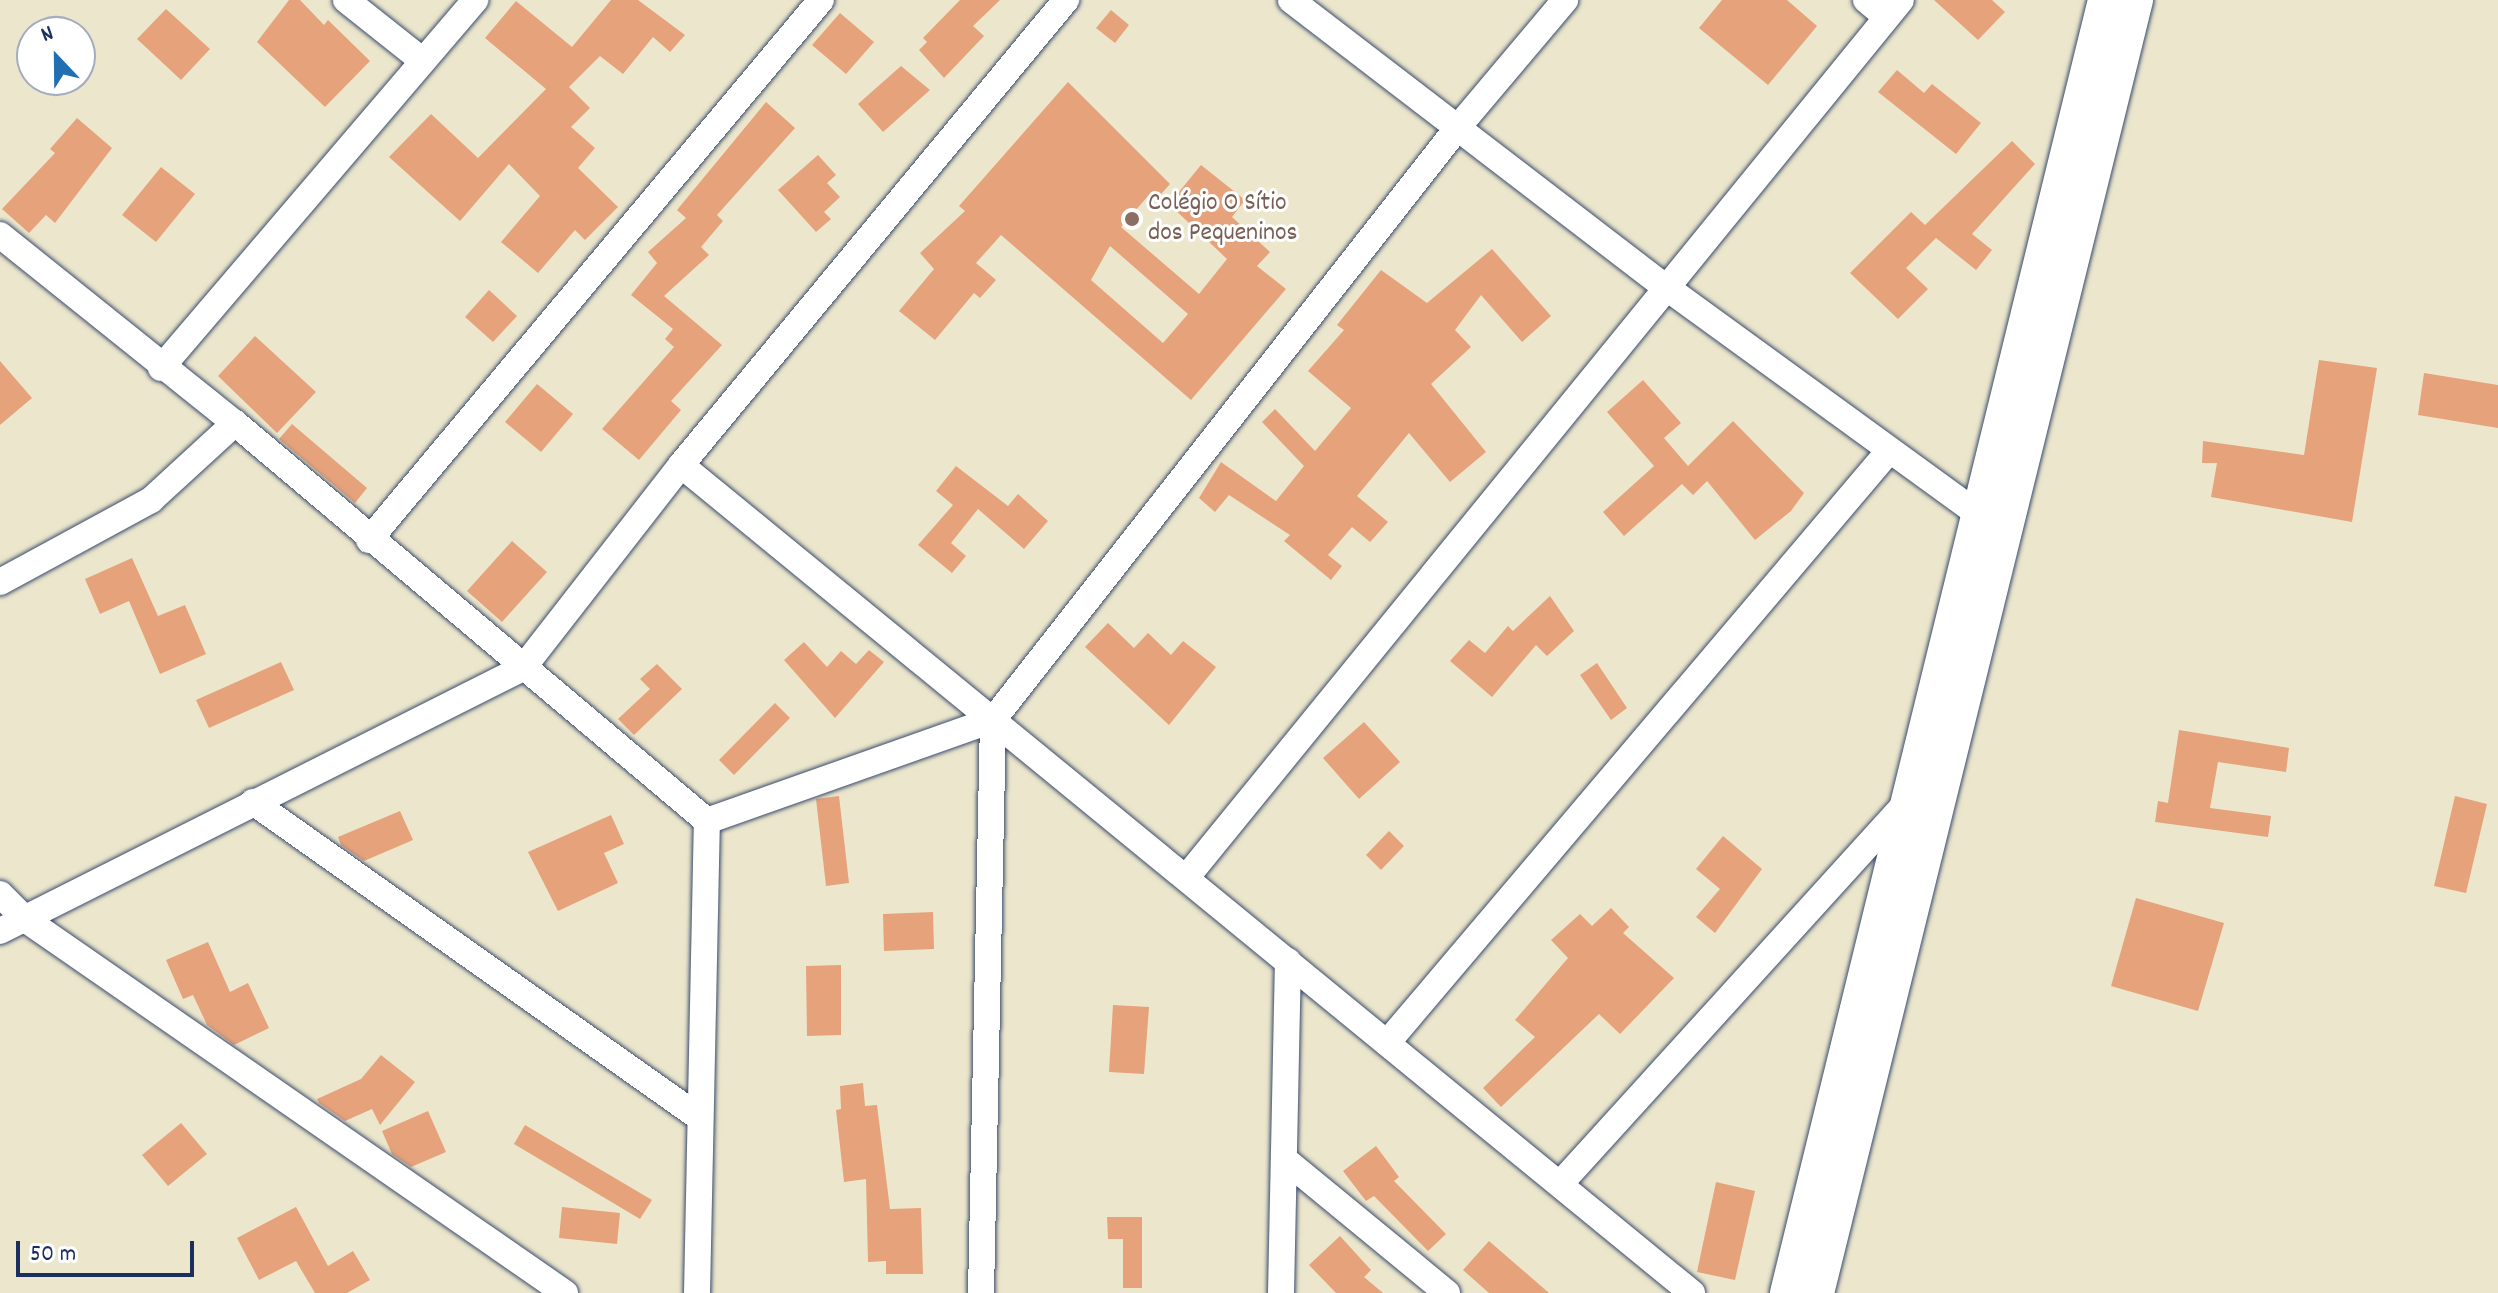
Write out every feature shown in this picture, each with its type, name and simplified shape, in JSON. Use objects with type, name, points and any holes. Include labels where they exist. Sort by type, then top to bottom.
[{"type":"street","points":[[346,0],[423,61]]},
{"type":"street","points":[[161,368],[475,0]]},
{"type":"street","points":[[369,540],[821,0]]},
{"type":"street","points":[[0,931],[523,668],[681,465],[1066,0]]},
{"type":"street","points":[[707,821],[993,720],[1459,126],[1565,0]]},
{"type":"street","points":[[1816,1293],[1992,524],[2106,0]]},
{"type":"street","points":[[1788,1293],[1909,801],[1992,524],[2135,0]]},
{"type":"street","points":[[1305,4],[1663,285],[1888,452],[1992,524]]},
{"type":"street","points":[[1186,878],[1884,6]]},
{"type":"street","points":[[0,235],[11,258],[235,423],[369,540],[707,821]]},
{"type":"street","points":[[0,582],[151,500],[235,423]]},
{"type":"street","points":[[1387,1043],[1888,452]]},
{"type":"street","points":[[681,465],[1692,1293]]},
{"type":"street","points":[[981,1293],[993,720]]},
{"type":"street","points":[[1560,1184],[1909,801]]},
{"type":"street","points":[[253,802],[700,1118]]},
{"type":"street","points":[[697,1293],[707,821]]},
{"type":"street","points":[[0,894],[25,919],[565,1293]]},
{"type":"street","points":[[1281,1293],[1288,961]]},
{"type":"street","points":[[1284,1159],[1447,1293]]},
{"type":"building","points":[[289,0],[300,0],[324,25],[328,20],[370,61],[325,107],[257,42]]},
{"type":"building","points":[[611,0],[638,0],[685,35],[670,52],[653,37],[623,74],[600,56],[569,87],[590,108],[571,127],[595,148],[578,168],[618,207],[585,240],[575,230],[538,273],[501,242],[540,196],[509,164],[460,221],[389,157],[431,114],[478,158],[546,89],[485,38],[516,1],[572,47]]},
{"type":"building","points":[[960,0],[1000,0],[973,26],[984,36],[944,78],[919,50],[927,42],[923,38]]},
{"type":"building","points":[[1722,0],[1787,0],[1817,26],[1768,85],[1699,28]]},
{"type":"building","points":[[1934,0],[1992,0],[2005,12],[1978,40]]},
{"type":"building","points":[[166,9],[210,49],[181,80],[137,39]]},
{"type":"building","points":[[1111,10],[1129,25],[1115,43],[1096,28]]},
{"type":"building","points":[[840,13],[874,42],[846,74],[812,45]]},
{"type":"building","points":[[901,66],[930,90],[883,132],[858,104]]},
{"type":"building","points":[[1897,70],[1924,93],[1932,84],[1981,123],[1956,154],[1878,92]]},
{"type":"building","points":[[1068,82],[1170,184],[1154,202],[1148,196],[1121,227],[1199,294],[1227,259],[1169,204],[1201,165],[1245,200],[1232,217],[1270,252],[1257,266],[1286,289],[1191,400],[1001,235],[976,263],[996,280],[980,298],[974,293],[935,340],[899,311],[934,269],[920,253],[965,211],[959,206]],"holes":[[[1110,246],[1188,314],[1163,343],[1091,280]]]},
{"type":"building","points":[[766,102],[795,128],[717,215],[723,221],[701,247],[709,255],[664,296],[722,345],[671,401],[681,410],[639,460],[602,429],[674,347],[665,339],[673,329],[631,295],[657,263],[648,252],[686,218],[677,210]]},
{"type":"building","points":[[77,118],[112,148],[55,223],[46,215],[29,233],[2,209],[55,153],[50,149]]},
{"type":"building","points":[[2012,141],[2035,164],[1972,234],[1992,250],[1976,270],[1936,238],[1906,268],[1928,289],[1898,319],[1850,273],[1911,212],[1925,225]]},
{"type":"building","points":[[818,155],[836,175],[827,183],[840,197],[824,212],[831,219],[816,232],[778,190]]},
{"type":"building","points":[[161,167],[195,194],[156,242],[122,215]]},
{"type":"building","points":[[1492,249],[1551,316],[1522,342],[1481,295],[1455,330],[1471,347],[1431,384],[1486,452],[1450,482],[1409,433],[1357,496],[1388,522],[1370,542],[1352,527],[1328,555],[1342,566],[1331,580],[1284,541],[1290,535],[1229,495],[1215,512],[1199,498],[1221,462],[1276,501],[1304,466],[1262,422],[1275,409],[1315,451],[1351,408],[1308,371],[1344,330],[1337,325],[1381,270],[1427,303]]},
{"type":"building","points":[[489,290],[517,316],[493,342],[465,317]]},
{"type":"building","points":[[255,336],[316,392],[277,433],[218,376]]},
{"type":"building","points":[[2319,360],[2377,368],[2352,522],[2211,497],[2217,463],[2202,463],[2203,441],[2304,455]]},
{"type":"building","points":[[0,361],[32,398],[0,425]]},
{"type":"building","points":[[2424,373],[2498,385],[2498,428],[2418,415]]},
{"type":"building","points":[[1643,380],[1681,423],[1664,438],[1688,466],[1733,421],[1804,493],[1791,511],[1755,540],[1707,481],[1693,495],[1682,484],[1624,536],[1603,512],[1654,466],[1607,412]]},
{"type":"building","points":[[537,384],[573,414],[541,452],[505,422]]},
{"type":"building","points":[[292,424],[367,488],[355,503],[279,439]]},
{"type":"building","points":[[956,466],[1008,506],[1018,494],[1048,521],[1024,549],[978,509],[951,543],[966,556],[952,573],[918,545],[953,505],[936,491]]},
{"type":"building","points":[[512,541],[547,572],[502,622],[467,591]]},
{"type":"building","points":[[132,558],[158,616],[185,605],[206,654],[160,674],[129,601],[100,614],[85,579]]},
{"type":"building","points":[[1550,596],[1574,631],[1547,656],[1536,645],[1492,697],[1450,661],[1469,640],[1485,653],[1508,626],[1513,631]]},
{"type":"building","points":[[1108,623],[1134,648],[1148,633],[1171,655],[1183,641],[1216,667],[1169,725],[1085,647]]},
{"type":"building","points":[[804,642],[827,667],[841,651],[856,664],[869,650],[884,662],[835,718],[784,660]]},
{"type":"building","points":[[281,662],[294,690],[209,728],[196,700]]},
{"type":"building","points":[[1597,663],[1627,708],[1611,720],[1580,675]]},
{"type":"building","points":[[657,664],[682,689],[634,735],[618,719],[650,689],[640,679]]},
{"type":"building","points":[[775,703],[790,718],[734,775],[719,760]]},
{"type":"building","points":[[1364,722],[1400,762],[1359,799],[1323,758]]},
{"type":"building","points":[[2179,730],[2289,748],[2286,772],[2218,762],[2210,808],[2271,816],[2268,837],[2155,822],[2158,801],[2168,803]]},
{"type":"building","points":[[839,796],[849,883],[826,886],[816,799]]},
{"type":"building","points":[[2455,796],[2487,804],[2466,893],[2434,886]]},
{"type":"building","points":[[400,811],[413,840],[364,861],[341,845],[338,837]]},
{"type":"building","points":[[611,815],[624,844],[604,853],[618,883],[558,911],[528,852]]},
{"type":"building","points":[[1389,831],[1404,846],[1381,870],[1366,855]]},
{"type":"building","points":[[1723,836],[1762,869],[1715,933],[1696,917],[1720,889],[1696,869]]},
{"type":"building","points":[[2136,898],[2224,923],[2198,1011],[2111,986]]},
{"type":"building","points":[[1611,908],[1629,927],[1623,933],[1674,978],[1620,1034],[1599,1014],[1501,1107],[1483,1088],[1535,1037],[1515,1020],[1568,958],[1551,940],[1580,914],[1592,926]]},
{"type":"building","points":[[933,912],[934,949],[884,951],[883,914]]},
{"type":"building","points":[[208,942],[230,992],[248,983],[269,1028],[234,1045],[207,1025],[193,995],[183,999],[166,960]]},
{"type":"building","points":[[841,965],[841,1035],[807,1036],[806,966]]},
{"type":"building","points":[[1113,1005],[1149,1007],[1144,1074],[1109,1072]]},
{"type":"building","points":[[381,1055],[415,1082],[380,1125],[372,1109],[345,1121],[319,1103],[317,1099],[361,1079]]},
{"type":"building","points":[[863,1083],[865,1106],[877,1105],[890,1209],[921,1208],[923,1274],[886,1274],[886,1261],[868,1262],[866,1179],[844,1182],[836,1110],[841,1109],[840,1086]]},
{"type":"building","points":[[428,1111],[446,1152],[411,1167],[392,1154],[382,1131]]},
{"type":"building","points":[[181,1123],[207,1154],[168,1186],[142,1155]]},
{"type":"building","points":[[525,1125],[652,1200],[640,1219],[514,1144]]},
{"type":"building","points":[[1376,1146],[1399,1177],[1394,1181],[1446,1234],[1428,1251],[1374,1196],[1366,1201],[1343,1171]]},
{"type":"building","points":[[1716,1182],[1755,1191],[1735,1280],[1697,1272]]},
{"type":"building","points":[[296,1207],[328,1266],[353,1251],[370,1280],[347,1293],[315,1293],[296,1261],[259,1280],[237,1238]]},
{"type":"building","points":[[562,1207],[620,1213],[617,1244],[559,1238]]},
{"type":"building","points":[[1107,1217],[1142,1217],[1142,1288],[1123,1288],[1123,1239],[1108,1239]]},
{"type":"building","points":[[1340,1236],[1371,1270],[1364,1277],[1383,1293],[1336,1293],[1309,1265]]},
{"type":"building","points":[[1489,1241],[1549,1293],[1489,1293],[1463,1270]]},
{"type":"place","name":"Colégio O Sítio dos Pequeninos","points":[[1132,219]]}]
